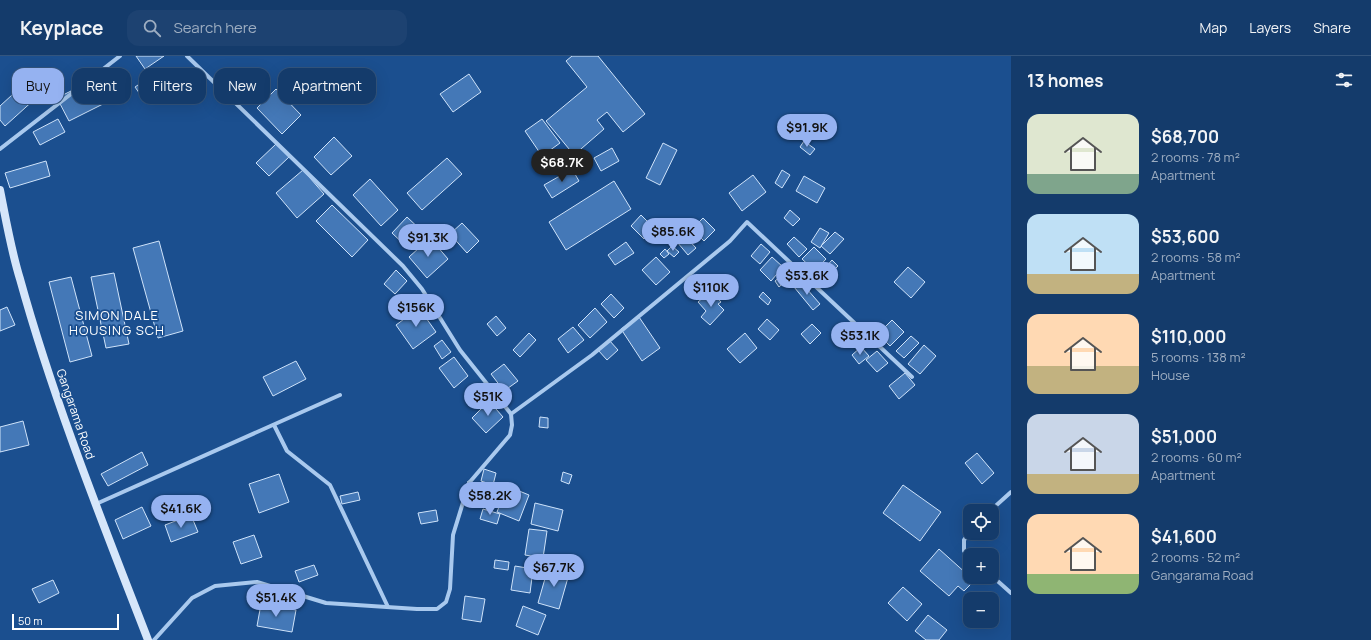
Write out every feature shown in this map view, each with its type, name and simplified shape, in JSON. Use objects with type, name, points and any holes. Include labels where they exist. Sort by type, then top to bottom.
[{"type":"street","points":[[0,149],[120,56]]},
{"type":"street","points":[[154,640],[192,598],[215,586],[257,582],[326,603],[437,609],[446,602],[450,589],[453,535],[469,483],[510,435],[512,425],[511,414],[460,350],[422,289],[403,266],[187,56]]},
{"type":"street","name":"Gangarama Road","points":[[0,190],[22,285],[67,429],[148,640]]},
{"type":"street","points":[[511,414],[592,354],[730,241],[747,222],[912,377]]},
{"type":"street","points":[[96,504],[340,395]]},
{"type":"street","points":[[274,425],[287,451],[330,486],[388,607]]},
{"type":"street","points":[[998,504],[1011,492]]},
{"type":"street","points":[[999,582],[1011,593]]},
{"type":"building","points":[[136,56],[164,56],[146,68],[144,68]]},
{"type":"building","points":[[572,56],[598,56],[645,114],[623,132],[607,112],[597,120],[604,129],[574,155],[546,121],[587,87],[566,61]]},
{"type":"building","points":[[469,74],[481,92],[453,112],[440,94]]},
{"type":"building","points":[[139,84],[139,93],[135,87]]},
{"type":"building","points":[[276,89],[278,91],[278,104],[290,104],[301,115],[282,134],[257,108],[261,104],[270,104],[270,95]]},
{"type":"building","points":[[72,90],[72,104],[103,104],[69,121],[60,104],[64,104],[64,94]]},
{"type":"building","points":[[12,95],[12,104],[29,104],[5,126],[0,120],[0,106]]},
{"type":"building","points":[[58,119],[65,132],[40,145],[33,132]]},
{"type":"building","points":[[542,119],[560,143],[542,156],[525,131]]},
{"type":"building","points":[[334,137],[352,156],[331,175],[314,157]]},
{"type":"building","points":[[804,141],[815,149],[810,155],[800,147]]},
{"type":"building","points":[[663,143],[677,150],[660,185],[646,178]]},
{"type":"building","points":[[276,144],[289,157],[269,176],[256,163]]},
{"type":"building","points":[[612,148],[619,161],[601,171],[594,158]]},
{"type":"building","points":[[447,158],[462,174],[422,210],[407,193]]},
{"type":"building","points":[[46,161],[50,176],[10,188],[5,173]]},
{"type":"building","points":[[572,169],[579,181],[552,198],[544,185]]},
{"type":"building","points":[[303,170],[324,194],[297,218],[276,193]]},
{"type":"building","points":[[782,170],[790,175],[782,188],[775,183]]},
{"type":"building","points":[[753,175],[766,192],[742,211],[729,193]]},
{"type":"building","points":[[804,176],[825,188],[817,203],[796,191]]},
{"type":"building","points":[[370,179],[398,210],[381,226],[353,195]]},
{"type":"building","points":[[614,181],[631,209],[566,250],[549,222]]},
{"type":"building","points":[[332,205],[368,240],[352,257],[316,221]]},
{"type":"building","points":[[790,210],[800,219],[793,226],[784,218]]},
{"type":"building","points":[[641,215],[654,228],[644,239],[631,226]]},
{"type":"building","points":[[407,217],[424,233],[409,249],[392,233]]},
{"type":"building","points":[[703,218],[715,230],[704,241],[692,229]]},
{"type":"building","points":[[462,223],[479,241],[467,253],[450,234]]},
{"type":"building","points":[[820,228],[829,233],[820,248],[811,242]]},
{"type":"building","points":[[835,232],[844,239],[830,254],[821,246]]},
{"type":"building","points":[[684,235],[696,248],[688,255],[677,242]]},
{"type":"building","points":[[794,237],[807,249],[799,257],[787,244]]},
{"type":"building","points":[[430,238],[448,259],[427,278],[409,257]]},
{"type":"building","points":[[159,241],[183,331],[158,338],[133,248]]},
{"type":"building","points":[[626,242],[634,253],[615,265],[608,255]]},
{"type":"building","points":[[761,244],[770,252],[760,264],[751,256]]},
{"type":"building","points":[[672,246],[679,252],[674,257],[667,251]]},
{"type":"building","points":[[814,247],[826,259],[815,271],[802,259]]},
{"type":"building","points":[[665,249],[669,254],[664,258],[660,254]]},
{"type":"building","points":[[656,257],[670,272],[656,285],[642,270]]},
{"type":"building","points":[[772,257],[783,267],[771,281],[760,270]]},
{"type":"building","points":[[832,260],[838,266],[829,275],[823,270]]},
{"type":"building","points":[[908,267],[925,282],[911,298],[894,282]]},
{"type":"building","points":[[396,270],[407,281],[395,294],[384,284]]},
{"type":"building","points":[[114,273],[129,344],[106,348],[91,277]]},
{"type":"building","points":[[784,273],[789,278],[779,287],[775,281]]},
{"type":"building","points":[[71,277],[92,356],[70,362],[49,282]]},
{"type":"building","points":[[800,281],[820,304],[813,310],[794,287]]},
{"type":"building","points":[[711,291],[721,302],[718,304],[724,310],[710,325],[701,317],[706,311],[698,302]]},
{"type":"building","points":[[763,292],[771,300],[768,305],[759,297]]},
{"type":"building","points":[[611,294],[624,308],[614,318],[601,304]]},
{"type":"building","points":[[7,307],[15,325],[0,331],[0,310]]},
{"type":"building","points":[[419,308],[436,332],[413,349],[396,325]]},
{"type":"building","points":[[595,308],[607,322],[590,338],[578,325]]},
{"type":"building","points":[[496,316],[506,328],[497,336],[487,324]]},
{"type":"building","points":[[639,317],[660,348],[642,361],[621,329]]},
{"type":"building","points":[[767,319],[779,330],[770,340],[758,329]]},
{"type":"building","points":[[892,320],[904,332],[890,346],[878,334]]},
{"type":"building","points":[[812,324],[821,333],[810,344],[801,334]]},
{"type":"building","points":[[573,327],[584,340],[568,353],[558,339]]},
{"type":"building","points":[[529,333],[536,340],[520,357],[513,350]]},
{"type":"building","points":[[745,333],[757,348],[740,363],[727,349]]},
{"type":"building","points":[[911,336],[919,343],[904,358],[896,351]]},
{"type":"building","points":[[442,340],[451,352],[442,359],[434,346]]},
{"type":"building","points":[[609,340],[618,350],[607,360],[598,350]]},
{"type":"building","points":[[924,345],[936,356],[920,374],[908,364]]},
{"type":"building","points":[[861,347],[869,356],[859,364],[852,355]]},
{"type":"building","points":[[877,351],[888,363],[877,372],[866,360]]},
{"type":"building","points":[[454,357],[468,376],[454,388],[439,368]]},
{"type":"building","points":[[296,361],[306,379],[273,396],[263,377]]},
{"type":"building","points":[[504,364],[518,381],[504,391],[491,374]]},
{"type":"building","points":[[905,373],[915,385],[899,399],[889,386]]},
{"type":"building","points":[[489,401],[503,417],[486,433],[472,418]]},
{"type":"building","points":[[540,417],[548,418],[548,428],[539,427]]},
{"type":"building","points":[[23,421],[29,445],[0,452],[0,427]]},
{"type":"building","points":[[142,452],[148,465],[108,486],[101,474]]},
{"type":"building","points":[[977,453],[994,473],[982,484],[965,463]]},
{"type":"building","points":[[484,469],[496,473],[493,485],[481,481]]},
{"type":"building","points":[[563,472],[572,475],[569,484],[561,481]]},
{"type":"building","points":[[279,474],[289,502],[259,513],[249,484]]},
{"type":"building","points":[[468,481],[480,485],[477,495],[465,491]]},
{"type":"building","points":[[903,485],[941,512],[920,541],[883,513]]},
{"type":"building","points":[[507,486],[529,495],[519,521],[497,512]]},
{"type":"building","points":[[358,492],[360,500],[342,504],[340,496]]},
{"type":"building","points":[[535,503],[563,510],[558,531],[531,524]]},
{"type":"building","points":[[142,507],[151,526],[123,539],[115,520]]},
{"type":"building","points":[[483,509],[500,514],[497,524],[480,519]]},
{"type":"building","points":[[436,510],[438,521],[421,524],[418,513]]},
{"type":"building","points":[[191,515],[198,532],[171,542],[165,525]]},
{"type":"building","points":[[529,529],[547,531],[543,558],[525,555]]},
{"type":"building","points":[[254,535],[262,557],[241,564],[233,542]]},
{"type":"building","points":[[939,549],[963,571],[963,584],[971,584],[964,591],[958,586],[949,596],[920,571]]},
{"type":"building","points":[[495,560],[509,562],[508,570],[494,568]]},
{"type":"building","points":[[314,565],[318,575],[299,582],[295,571]]},
{"type":"building","points":[[515,566],[533,569],[530,593],[511,590]]},
{"type":"building","points":[[548,568],[569,574],[559,609],[538,603]]},
{"type":"building","points":[[53,580],[59,593],[39,603],[32,589]]},
{"type":"building","points":[[903,587],[922,604],[907,621],[888,603]]},
{"type":"building","points":[[465,596],[485,599],[481,622],[462,619]]},
{"type":"building","points":[[261,604],[296,610],[292,632],[257,626]]},
{"type":"building","points":[[523,606],[546,615],[538,635],[516,626]]},
{"type":"building","points":[[928,615],[947,630],[939,640],[926,640],[915,631]]},
{"type":"district","name":"SIMON DALE HOUSING SCH","points":[[117,322]]}]
